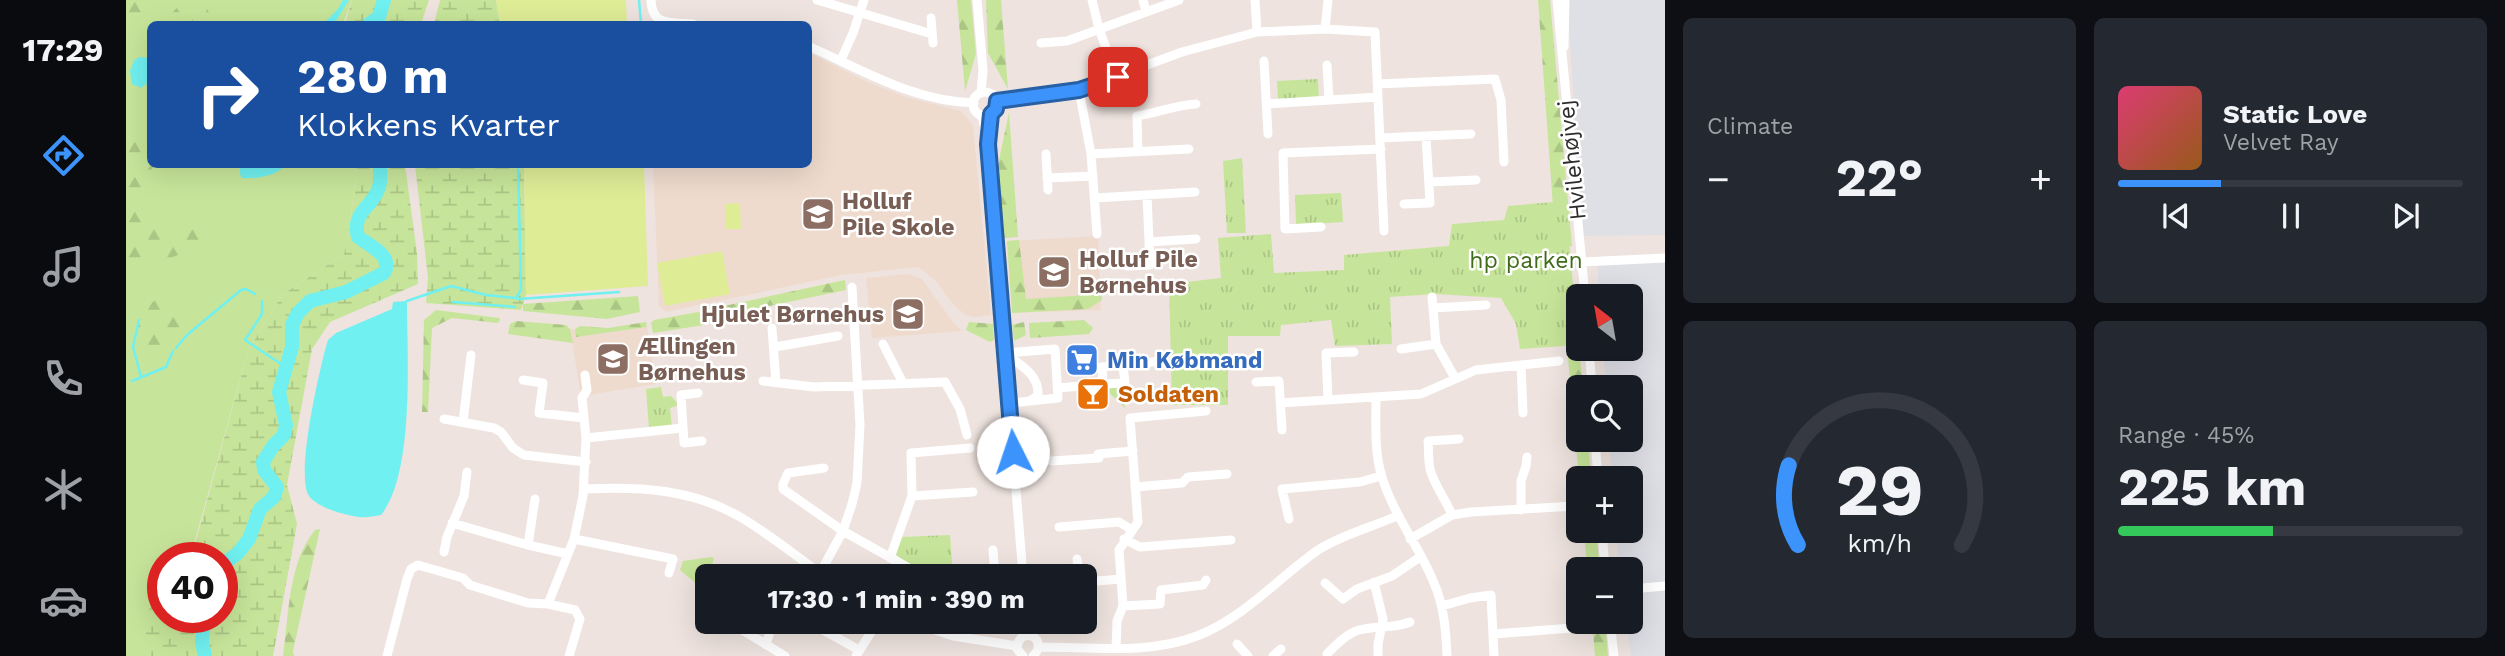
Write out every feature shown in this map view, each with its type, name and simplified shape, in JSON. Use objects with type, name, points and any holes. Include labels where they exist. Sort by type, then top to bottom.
[{"type":"street","points":[[651,0],[652,12],[656,18],[670,21]]},
{"type":"street","points":[[817,0],[933,39],[931,18]]},
{"type":"street","points":[[841,60],[863,0]]},
{"type":"street","points":[[977,0],[985,93]]},
{"type":"street","points":[[1092,0],[1099,29],[1118,77]]},
{"type":"street","points":[[1143,0],[1146,12]]},
{"type":"street","points":[[1041,43],[1066,41],[1179,0]]},
{"type":"street","points":[[1255,0],[1257,32]]},
{"type":"street","points":[[1325,29],[1328,0]]},
{"type":"street","name":"Hvilehøjvej","points":[[1557,0],[1571,170],[1584,284]]},
{"type":"street","name":"Hvilehøjvej","points":[[1563,66],[1565,0]]},
{"type":"street","points":[[985,93],[997,101],[1079,90],[1182,52],[1257,32],[1325,29],[1375,32],[1384,231]]},
{"type":"street","points":[[812,48],[883,82],[938,99],[974,103],[985,93]]},
{"type":"street","points":[[1264,61],[1268,134]]},
{"type":"street","points":[[1327,65],[1329,100]]},
{"type":"street","points":[[1377,85],[1495,79],[1501,100],[1504,162]]},
{"type":"street","points":[[1079,90],[1091,154],[1097,234]]},
{"type":"street","points":[[1267,104],[1378,97]]},
{"type":"street","points":[[987,115],[996,109],[997,101]]},
{"type":"street","points":[[974,103],[976,111],[987,115]]},
{"type":"street","points":[[1138,152],[1137,116],[1196,104]]},
{"type":"street","points":[[987,115],[1022,564]]},
{"type":"street","points":[[1380,138],[1471,134]]},
{"type":"street","points":[[1404,204],[1430,203],[1426,136]]},
{"type":"street","points":[[1091,154],[1189,149]]},
{"type":"street","points":[[1321,227],[1285,229],[1283,153],[1381,149]]},
{"type":"street","points":[[1046,154],[1048,191]]},
{"type":"street","points":[[1047,178],[1093,176]]},
{"type":"street","points":[[1429,182],[1476,180]]},
{"type":"street","points":[[1095,198],[1195,192]]},
{"type":"street","points":[[1127,267],[1150,265],[1147,195]]},
{"type":"street","points":[[1149,242],[1196,239]]},
{"type":"street","points":[[1582,262],[1665,258]]},
{"type":"street","points":[[827,564],[852,505],[860,455],[852,287]]},
{"type":"street","points":[[1432,297],[1436,344],[1455,378]]},
{"type":"street","points":[[1433,308],[1486,305]]},
{"type":"street","points":[[772,328],[776,383]]},
{"type":"street","points":[[775,347],[838,336]]},
{"type":"street","points":[[883,344],[903,383]]},
{"type":"street","points":[[1401,349],[1436,344]]},
{"type":"street","points":[[1005,353],[1055,349],[1058,398],[1010,403]]},
{"type":"street","points":[[1328,400],[1326,349],[1354,352]]},
{"type":"street","points":[[1005,353],[1034,376],[1039,384],[1038,395],[1030,401]]},
{"type":"street","points":[[463,422],[471,355]]},
{"type":"street","points":[[1103,384],[1102,367],[1162,361]]},
{"type":"street","points":[[1280,403],[1421,394],[1455,378],[1489,367],[1559,361]]},
{"type":"street","points":[[1058,388],[1125,383],[1123,365]]},
{"type":"street","points":[[1521,365],[1523,413]]},
{"type":"street","points":[[548,604],[574,539],[584,489],[586,438],[583,398],[587,390],[586,375]]},
{"type":"street","points":[[523,380],[543,383],[539,413],[584,418]]},
{"type":"street","points":[[763,381],[814,387],[945,382],[960,409],[967,435]]},
{"type":"street","points":[[1256,382],[1279,381],[1282,430]]},
{"type":"street","points":[[698,393],[681,395],[682,428],[684,443],[702,441]]},
{"type":"street","points":[[1376,397],[1377,447],[1381,476],[1397,516],[1434,582],[1442,606],[1447,656]]},
{"type":"street","points":[[1116,648],[1117,621],[1123,606],[1119,550],[1138,522],[1130,418],[1206,411]]},
{"type":"street","points":[[444,419],[494,428],[501,432],[513,448],[524,455],[586,463]]},
{"type":"street","points":[[586,438],[682,428]]},
{"type":"street","points":[[1452,515],[1429,466],[1428,441],[1459,439]]},
{"type":"street","points":[[890,558],[912,496],[911,453],[970,448]]},
{"type":"street","points":[[1051,461],[1099,458],[1098,454],[1133,451]]},
{"type":"street","points":[[1521,510],[1521,481],[1527,466],[1527,457]]},
{"type":"street","points":[[824,468],[788,473],[783,489],[843,531],[901,564]]},
{"type":"street","points":[[444,552],[464,496],[467,472]]},
{"type":"street","points":[[1135,486],[1182,483],[1188,477],[1227,474]]},
{"type":"street","points":[[1289,519],[1282,489],[1360,482],[1381,476]]},
{"type":"street","points":[[584,489],[647,488],[701,500],[744,519],[807,564]]},
{"type":"street","points":[[912,496],[973,492]]},
{"type":"street","points":[[528,545],[535,499]]},
{"type":"street","points":[[1410,539],[1452,515],[1566,507]]},
{"type":"street","points":[[1039,647],[1116,648],[1139,652],[1198,636],[1224,622],[1321,548],[1397,516]]},
{"type":"street","points":[[1059,527],[1119,522],[1132,530]]},
{"type":"street","points":[[453,523],[568,554]]},
{"type":"street","points":[[574,539],[673,559],[670,573]]},
{"type":"street","points":[[1124,540],[1140,547],[1231,540]]},
{"type":"street","points":[[993,550],[994,564]]},
{"type":"street","points":[[1325,583],[1343,600],[1357,589],[1392,576],[1420,557]]},
{"type":"street","points":[[1077,559],[1078,564]]},
{"type":"street","points":[[387,656],[407,579],[411,569],[418,565],[463,578],[470,584],[528,603],[575,610],[580,619],[569,656]]},
{"type":"street","points":[[1097,581],[1121,579]]},
{"type":"street","points":[[1123,606],[1160,604],[1161,590],[1203,585],[1206,580]]},
{"type":"street","points":[[1374,582],[1380,599],[1378,656]]},
{"type":"street","points":[[1643,588],[1665,586]]},
{"type":"street","points":[[1442,606],[1470,597],[1491,595],[1494,656]]},
{"type":"street","points":[[1326,654],[1351,633],[1361,629],[1399,627],[1410,622]]},
{"type":"street","points":[[1494,634],[1566,628]]},
{"type":"street","points":[[748,634],[785,656]]},
{"type":"street","points":[[766,645],[769,634]]},
{"type":"street","points":[[827,634],[857,653],[869,634]]},
{"type":"street","points":[[947,634],[1037,640],[1039,647],[1033,656]]},
{"type":"street","points":[[1023,656],[1025,634]]},
{"type":"street","points":[[1611,634],[1614,656]]},
{"type":"street","points":[[1237,644],[1248,656]]},
{"type":"street","points":[[1273,656],[1281,649]]},
{"type":"shaded area","points":[[1567,0],[1665,0],[1665,235],[1583,236]]},
{"type":"shaded area","name":"Holluf Pile Skole","points":[[812,54],[872,84],[909,98],[961,111],[973,125],[991,315],[965,315],[952,303],[936,281],[918,267],[842,275],[666,312],[659,306],[653,168],[812,168]]},
{"type":"shaded area","name":"Holluf Pile Børnehus","points":[[1098,236],[1101,310],[1012,313],[1007,241]]},
{"type":"shaded area","points":[[1665,257],[1665,656],[1631,656],[1627,634],[1643,634],[1643,557],[1618,557],[1617,543],[1643,543],[1643,466],[1611,466],[1611,452],[1643,452],[1643,375],[1605,375],[1604,361],[1643,361],[1643,284],[1598,284],[1597,262]]},
{"type":"shaded area","name":"Hjulet Børnehus","points":[[909,274],[922,279],[962,331],[872,338],[866,278]]},
{"type":"shaded area","name":"Ællingen Børnehus","points":[[647,327],[656,384],[581,396],[570,329],[605,333]]},
{"type":"green space","points":[[126,0],[352,0],[344,21],[147,21],[147,168],[357,168],[344,254],[282,295],[248,351],[195,542],[147,542],[146,656],[126,656]]},
{"type":"green space","points":[[126,0],[166,0],[131,30],[126,24]]},
{"type":"green space","points":[[184,0],[204,0],[212,21],[165,21]]},
{"type":"green space","points":[[352,0],[429,0],[422,21],[346,21]]},
{"type":"green space","points":[[440,0],[496,0],[500,21],[435,21]]},
{"type":"green space","points":[[496,0],[626,0],[627,21],[500,21]]},
{"type":"green space","points":[[957,0],[971,0],[976,54],[965,91]]},
{"type":"green space","points":[[986,0],[1001,0],[1008,89],[988,53]]},
{"type":"green space","points":[[1538,0],[1550,0],[1572,246],[1556,248]]},
{"type":"green space","points":[[1318,79],[1319,100],[1278,102],[1277,81]]},
{"type":"green space","points":[[1009,112],[1018,237],[1006,238],[998,165]]},
{"type":"green space","points":[[139,129],[147,129],[147,168],[153,168],[140,190],[139,203],[141,210],[156,229],[169,225],[209,223],[195,249],[167,259],[148,248],[126,298],[126,137]]},
{"type":"green space","points":[[1242,158],[1246,233],[1227,233],[1223,161]]},
{"type":"green space","points":[[357,168],[405,168],[417,253],[418,284],[330,322],[312,349],[287,485],[297,524],[273,656],[146,656],[147,612],[147,633],[238,633],[238,542],[196,542],[248,351],[282,295],[344,254]]},
{"type":"green space","points":[[415,168],[524,168],[526,295],[521,310],[426,303],[428,278]]},
{"type":"green space","points":[[524,168],[644,168],[648,286],[526,295]]},
{"type":"green space","points":[[1341,193],[1343,222],[1296,225],[1295,195]]},
{"type":"green space","name":"hp parken","points":[[1566,201],[1573,284],[1566,284],[1566,346],[1520,349],[1516,324],[1501,298],[1436,294],[1390,297],[1392,344],[1335,346],[1331,320],[1281,325],[1280,336],[1228,336],[1228,405],[1172,405],[1169,284],[1221,278],[1218,238],[1271,234],[1274,273],[1344,270],[1344,255],[1449,246],[1452,224],[1504,220],[1508,206]]},
{"type":"green space","points":[[740,203],[741,229],[725,229],[725,204]]},
{"type":"green space","points":[[1019,240],[1026,299],[1088,295],[1101,288],[1102,300],[1088,309],[1012,313],[1007,241]]},
{"type":"green space","points":[[722,251],[730,294],[665,306],[657,263]]},
{"type":"green space","points":[[845,280],[846,290],[716,317],[719,309],[724,306]]},
{"type":"green space","points":[[169,296],[183,300],[187,312],[177,334],[155,366],[146,367],[141,362],[136,347],[138,323],[150,304]]},
{"type":"green space","points":[[638,296],[640,312],[607,319],[523,311],[523,304]]},
{"type":"green space","points":[[436,310],[500,320],[498,323],[452,318],[432,328],[428,412],[422,412],[424,320]]},
{"type":"green space","points":[[701,313],[704,325],[653,333],[651,323],[654,320]]},
{"type":"green space","points":[[1084,320],[1093,328],[1089,334],[1030,338],[1029,323]]},
{"type":"green space","points":[[516,321],[566,325],[570,329],[573,343],[508,334],[510,324]]},
{"type":"green space","points":[[646,322],[647,327],[576,337],[575,329],[580,326],[608,328]]},
{"type":"green space","points":[[969,322],[993,324],[994,340],[990,342],[966,330]]},
{"type":"green space","points":[[1024,322],[1026,335],[1014,341],[1012,325]]},
{"type":"green space","points":[[1568,361],[1580,361],[1582,375],[1570,375]]},
{"type":"green space","points":[[661,387],[663,397],[671,396],[679,405],[670,408],[672,427],[649,429],[646,389]]},
{"type":"green space","points":[[1123,387],[1125,408],[1104,388]]},
{"type":"green space","points":[[1577,452],[1589,452],[1590,466],[1578,466]]},
{"type":"green space","points":[[320,529],[294,656],[283,656],[299,558],[315,530]]},
{"type":"green space","points":[[950,535],[952,564],[910,564],[895,553],[901,537]]},
{"type":"green space","points":[[1585,543],[1597,543],[1599,557],[1586,557]]},
{"type":"green space","points":[[714,558],[712,564],[695,564],[695,583],[680,570],[683,561]]},
{"type":"green space","points":[[1593,634],[1606,634],[1608,656],[1595,656]]},
{"type":"water","points":[[343,0],[349,0],[336,21],[326,21]]},
{"type":"water","points":[[147,58],[147,83],[141,88],[132,84],[130,71],[134,60]]},
{"type":"water","points":[[240,168],[283,168],[260,177],[242,178]]},
{"type":"water","points":[[407,301],[407,413],[399,472],[392,496],[381,515],[347,515],[313,500],[305,485],[310,420],[328,340],[336,333],[392,309],[393,302]]},
{"type":"waterway","points":[[373,21],[379,17],[384,0]]},
{"type":"waterway","points":[[639,0],[641,21]]},
{"type":"waterway","points":[[238,553],[249,539],[260,509],[274,497],[277,487],[264,470],[263,462],[284,435],[286,425],[279,392],[292,347],[292,325],[298,313],[310,301],[346,292],[384,273],[386,261],[358,237],[357,228],[360,215],[379,187],[380,168]]},
{"type":"waterway","points":[[407,301],[451,286],[486,295],[516,298],[521,290],[518,168]]},
{"type":"waterway","points":[[176,348],[187,335],[241,290],[246,289],[255,294]]},
{"type":"waterway","points":[[516,298],[619,292]]},
{"type":"waterway","points":[[262,301],[262,314],[245,340],[287,368]]},
{"type":"waterway","points":[[453,302],[515,307]]},
{"type":"waterway","points":[[139,320],[133,347],[141,377]]},
{"type":"waterway","points":[[132,381],[166,367],[173,351]]},
{"type":"waterway","points":[[202,633],[205,656]]},
{"type":"place","name":"Holluf Pile Skole","points":[[818,214]]},
{"type":"place","name":"Holluf Pile Børnehus","points":[[1054,272]]},
{"type":"place","name":"Hjulet Børnehus","points":[[908,314]]},
{"type":"place","name":"Ællingen Børnehus","points":[[613,359]]},
{"type":"place","name":"Min Købmand","points":[[1082,360]]},
{"type":"place","name":"Soldaten","points":[[1093,394]]},
{"type":"route","points":[[1013,452],[988,144],[991,114],[996,109],[997,101],[1079,90],[1118,77]]}]
